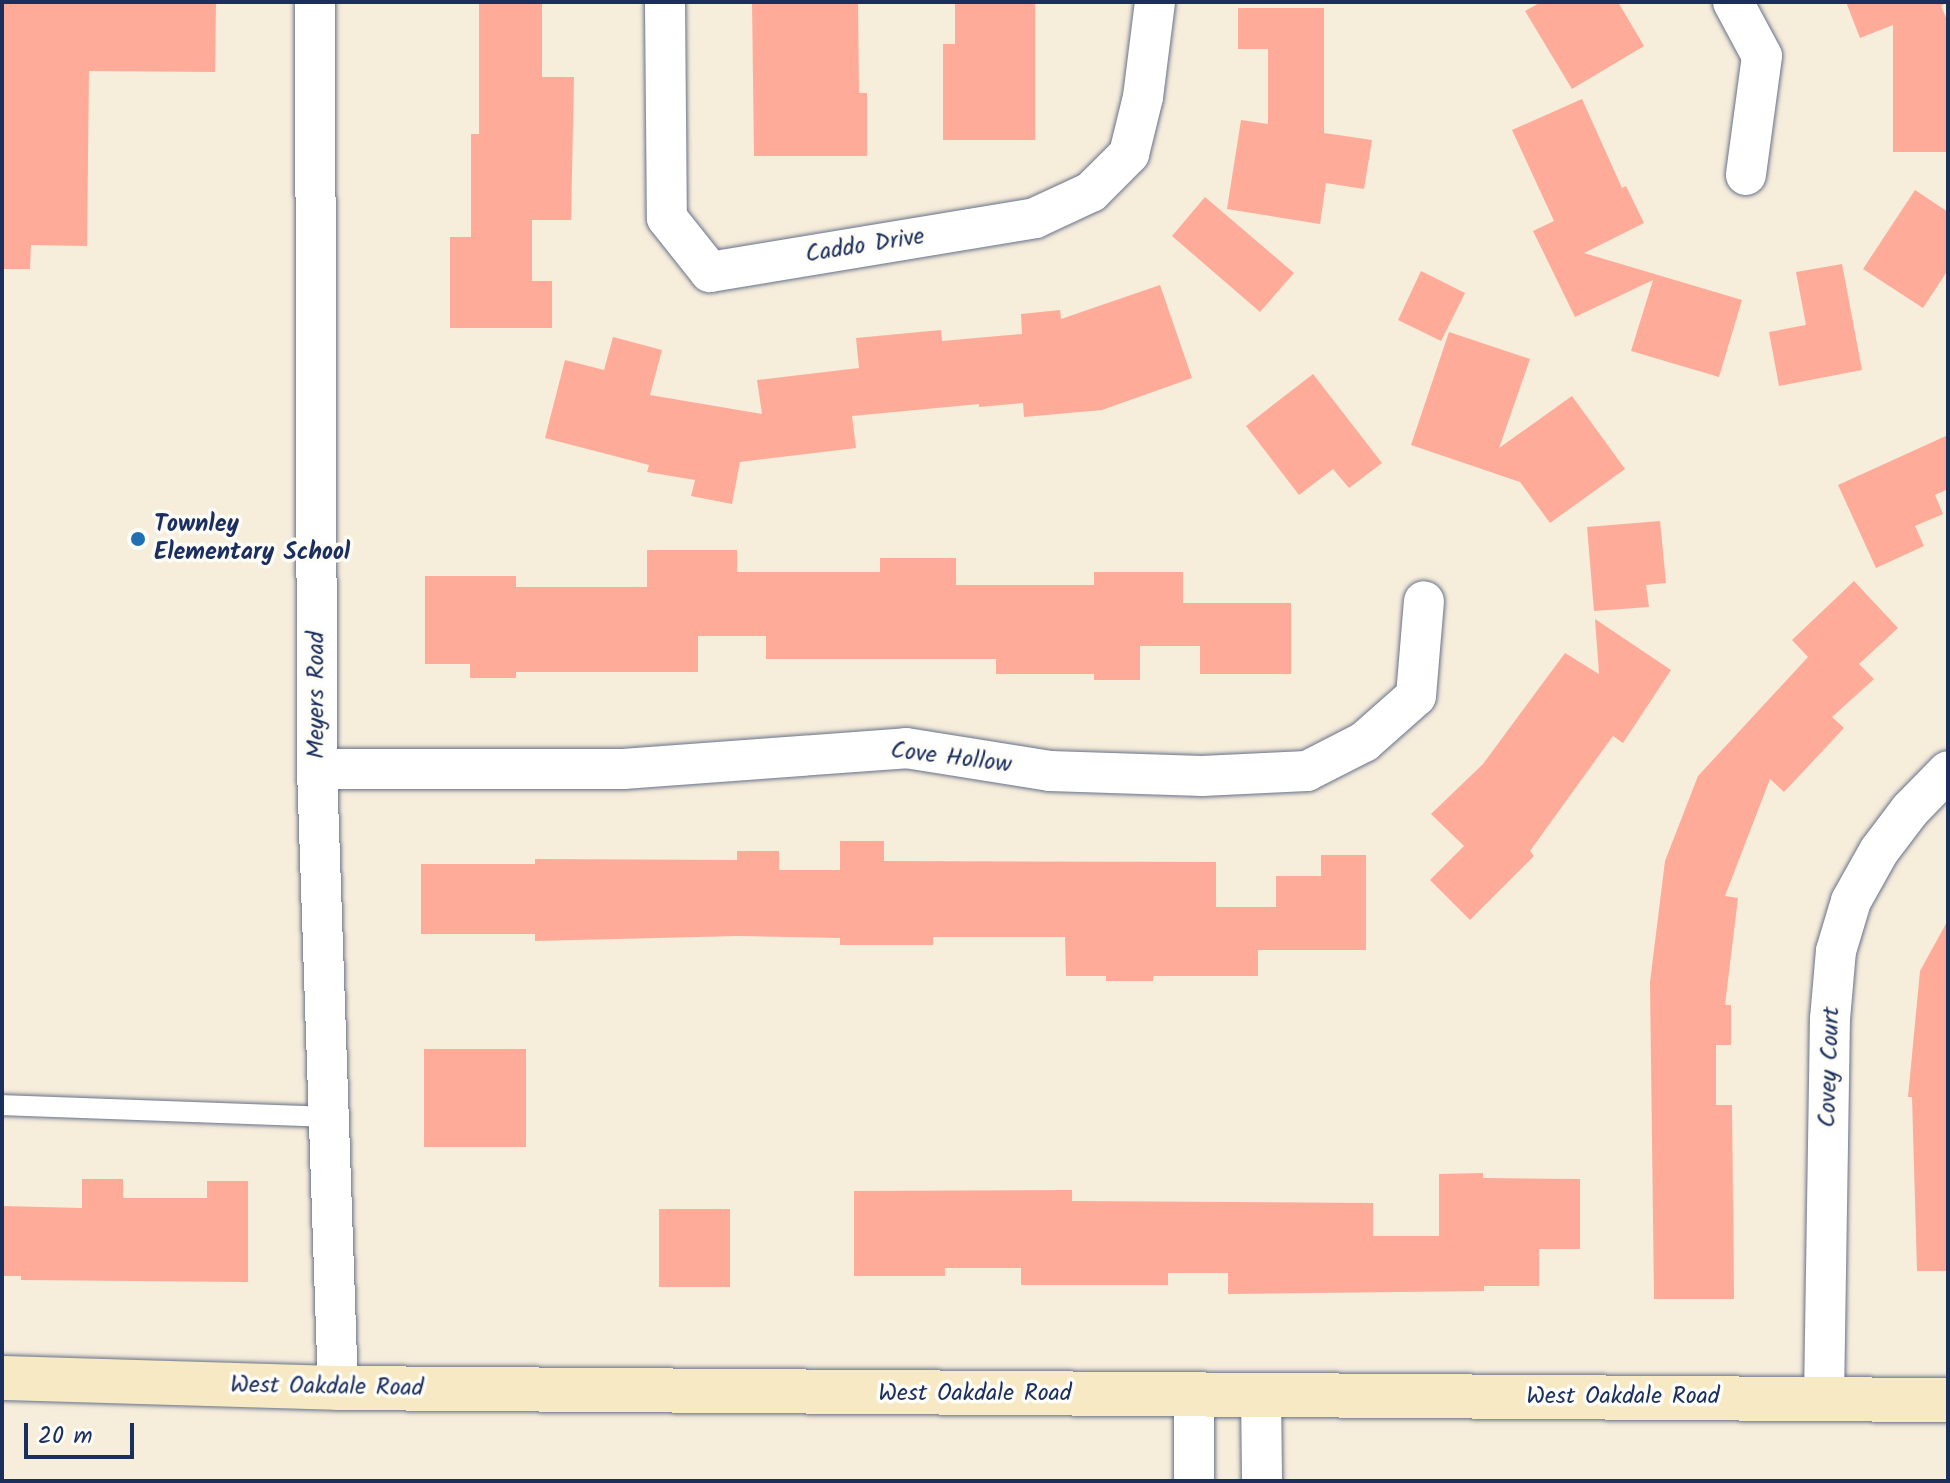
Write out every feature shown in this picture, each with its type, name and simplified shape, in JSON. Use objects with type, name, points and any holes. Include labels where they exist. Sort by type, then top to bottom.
[{"type":"street","name":"Meyers Road","points":[[315,2],[317,769],[338,1388]]},
{"type":"street","name":"Caddo Drive","points":[[665,2],[667,218],[710,272],[1035,218],[1091,192],[1129,154],[1143,97],[1155,2]]},
{"type":"street","points":[[1733,2],[1762,56],[1746,175]]},
{"type":"street","name":"Cove Hollow","points":[[317,769],[623,769],[906,748],[1050,771],[1202,776],[1307,771],[1364,742],[1416,696],[1424,601]]},
{"type":"street","name":"Covey Court","points":[[1824,1399],[1830,1019],[1836,951],[1851,901],[1879,851],[1910,810],[1948,771]]},
{"type":"street","name":"West Oakdale Road","points":[[2,1378],[338,1388],[1948,1400]]},
{"type":"street","points":[[1261,1394],[1262,1481]]},
{"type":"street","points":[[1194,1396],[1194,1481]]},
{"type":"lane","points":[[2,1105],[328,1117]]},
{"type":"building","points":[[2,2],[216,2],[215,72],[89,71],[87,246],[31,245],[30,269],[2,269]]},
{"type":"building","points":[[479,2],[542,2],[542,77],[574,77],[571,220],[532,220],[532,281],[552,281],[552,328],[450,328],[450,237],[471,237],[471,134],[479,134]]},
{"type":"building","points":[[752,2],[858,2],[859,93],[867,93],[867,156],[754,156]]},
{"type":"building","points":[[955,2],[1035,2],[1035,140],[943,140],[943,44],[955,44]]},
{"type":"building","points":[[1541,2],[1618,2],[1644,46],[1572,89],[1525,11]]},
{"type":"building","points":[[1846,2],[1947,2],[1941,6],[1948,22],[1948,152],[1893,152],[1893,25],[1860,38]]},
{"type":"building","points":[[1238,8],[1324,8],[1324,133],[1372,140],[1364,189],[1326,183],[1320,224],[1227,209],[1241,120],[1268,124],[1268,49],[1238,49]]},
{"type":"building","points":[[1582,99],[1622,188],[1626,186],[1644,223],[1584,253],[1742,300],[1719,377],[1631,351],[1653,280],[1575,317],[1533,231],[1554,221],[1512,130]]},
{"type":"building","points":[[1915,190],[1948,212],[1948,270],[1923,308],[1863,269]]},
{"type":"building","points":[[1205,197],[1294,273],[1260,312],[1172,236]]},
{"type":"building","points":[[1842,264],[1862,370],[1779,386],[1769,332],[1806,325],[1796,272]]},
{"type":"building","points":[[1421,271],[1465,293],[1441,341],[1398,320]]},
{"type":"building","points":[[1160,285],[1192,378],[1102,410],[1024,417],[1023,403],[979,407],[979,404],[852,416],[856,448],[740,462],[732,504],[691,496],[695,480],[647,472],[649,465],[545,438],[565,360],[604,370],[613,337],[662,350],[650,395],[762,414],[757,380],[859,368],[856,338],[941,330],[942,341],[1022,334],[1021,314],[1060,310],[1061,319]]},
{"type":"building","points":[[1449,332],[1530,359],[1499,448],[1572,396],[1625,469],[1550,523],[1520,482],[1411,445]]},
{"type":"building","points":[[1313,374],[1382,463],[1349,488],[1333,469],[1299,495],[1246,426]]},
{"type":"building","points":[[1948,435],[1948,489],[1935,495],[1943,514],[1915,526],[1924,546],[1876,568],[1838,485]]},
{"type":"building","points":[[1660,521],[1666,583],[1646,585],[1649,607],[1594,611],[1587,527]]},
{"type":"building","points":[[647,550],[737,550],[737,572],[880,572],[880,558],[956,558],[956,585],[1094,585],[1094,572],[1183,572],[1183,603],[1291,603],[1291,674],[1200,674],[1200,646],[1140,646],[1140,680],[1094,680],[1094,674],[996,674],[996,659],[766,659],[766,636],[698,636],[698,672],[516,672],[516,678],[470,678],[470,664],[425,664],[425,576],[516,576],[516,587],[647,587]]},
{"type":"building","points":[[1854,581],[1898,628],[1859,664],[1874,679],[1832,717],[1844,728],[1784,792],[1770,779],[1725,896],[1738,898],[1725,1005],[1731,1005],[1731,1045],[1716,1045],[1716,1105],[1732,1105],[1734,1299],[1654,1299],[1650,982],[1665,861],[1698,776],[1808,657],[1792,640]]},
{"type":"building","points":[[1595,619],[1671,670],[1623,743],[1613,736],[1530,851],[1534,856],[1470,920],[1430,880],[1464,846],[1431,814],[1483,764],[1565,653],[1599,674]]},
{"type":"building","points":[[840,841],[884,841],[884,861],[1216,862],[1216,907],[1276,907],[1276,876],[1321,876],[1321,855],[1366,855],[1366,950],[1258,950],[1258,976],[1153,976],[1153,981],[1106,981],[1106,976],[1066,976],[1065,937],[933,937],[933,945],[840,945],[840,938],[738,936],[535,941],[535,934],[421,934],[421,864],[535,864],[535,859],[737,860],[737,851],[779,851],[779,870],[840,870]]},
{"type":"building","points":[[1948,920],[1948,1271],[1917,1271],[1912,1097],[1908,1097],[1920,971]]},
{"type":"building","points":[[424,1049],[526,1049],[526,1147],[424,1147]]},
{"type":"building","points":[[1483,1173],[1483,1178],[1580,1179],[1580,1249],[1539,1249],[1539,1286],[1484,1286],[1484,1291],[1228,1294],[1228,1273],[1168,1273],[1168,1285],[1021,1285],[1021,1268],[945,1268],[945,1276],[854,1276],[854,1191],[1072,1190],[1072,1201],[1373,1203],[1373,1236],[1439,1236],[1439,1174]]},
{"type":"building","points":[[82,1179],[123,1179],[123,1198],[207,1198],[207,1181],[248,1181],[248,1282],[21,1280],[21,1276],[2,1276],[2,1206],[82,1208]]},
{"type":"building","points":[[659,1209],[730,1209],[730,1287],[659,1287]]},
{"type":"place","name":"Townley Elementary School","points":[[138,539]]}]
